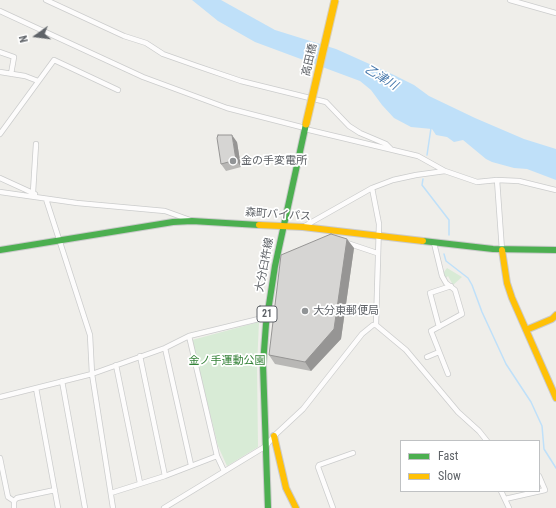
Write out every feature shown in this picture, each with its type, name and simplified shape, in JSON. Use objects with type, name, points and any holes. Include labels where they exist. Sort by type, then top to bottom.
[{"type":"main road","name":"高田橋","points":[[306,127],[335,0]]},
{"type":"main road","name":"大分臼杵線","points":[[268,508],[263,365],[267,316],[279,264],[284,226],[306,127]]},
{"type":"main road","name":"森町バイパス","points":[[0,250],[173,222],[192,221],[303,227],[379,237],[502,250],[556,250]]},
{"type":"main road","points":[[502,250],[507,283],[512,298],[556,398]]},
{"type":"main road","points":[[526,330],[552,319],[556,315]]},
{"type":"main road","points":[[274,436],[286,488],[296,508]]},
{"type":"street","points":[[46,0],[124,36],[146,43],[163,54],[241,81],[326,102],[353,129],[386,144],[392,149]]},
{"type":"street","points":[[510,0],[556,13]]},
{"type":"street","points":[[0,11],[143,77],[197,98],[260,117],[306,127],[418,156],[445,171],[477,182],[497,180],[519,181],[556,190]]},
{"type":"street","points":[[0,52],[14,57],[11,74]]},
{"type":"street","points":[[0,134],[54,60],[118,90]]},
{"type":"street","points":[[0,72],[38,81]]},
{"type":"street","points":[[33,192],[36,144]]},
{"type":"street","points":[[303,227],[372,188],[393,180],[445,171]]},
{"type":"street","points":[[0,178],[33,192],[37,197]]},
{"type":"street","points":[[497,180],[502,250]]},
{"type":"street","points":[[372,188],[379,224],[376,325]]},
{"type":"street","points":[[0,192],[46,199],[165,212],[192,221]]},
{"type":"street","points":[[46,199],[85,315],[90,335],[92,374],[113,508]]},
{"type":"street","points":[[339,241],[377,253]]},
{"type":"street","points":[[434,243],[442,276],[455,290],[462,314],[431,331],[448,374]]},
{"type":"street","points":[[439,327],[430,293],[450,286]]},
{"type":"street","points":[[0,397],[92,374],[165,348],[189,336],[267,316]]},
{"type":"street","points":[[164,508],[266,446],[274,436],[303,409],[362,334],[372,325],[376,325]]},
{"type":"street","points":[[376,325],[406,350],[458,412],[479,431],[486,440]]},
{"type":"street","points":[[189,336],[217,456],[224,471]]},
{"type":"street","points":[[165,348],[191,465]]},
{"type":"street","points":[[427,357],[439,352]]},
{"type":"street","points":[[140,356],[165,476]]},
{"type":"street","points":[[116,365],[140,482]]},
{"type":"street","points":[[62,381],[85,508]]},
{"type":"street","points":[[36,388],[58,508]]},
{"type":"street","points":[[332,508],[318,467],[319,465],[353,453]]},
{"type":"street","points":[[111,493],[140,482],[165,476],[217,456]]},
{"type":"street","points":[[0,458],[8,497],[14,501]]},
{"type":"street","points":[[540,479],[544,490],[540,491]]},
{"type":"street","points":[[14,501],[17,498],[55,490]]},
{"type":"street","points":[[502,492],[509,508]]},
{"type":"street","points":[[505,499],[535,492]]},
{"type":"street","points":[[14,501],[14,508]]},
{"type":"green space","points":[[447,268],[462,277],[453,285],[448,276],[446,278],[444,276],[444,272]]},
{"type":"green space","name":"金ノ手運動公園","points":[[259,322],[257,366],[258,447],[227,466],[218,446],[192,340]]},
{"type":"water","name":"乙津川","points":[[192,0],[221,0],[275,30],[336,49],[394,75],[414,85],[429,96],[475,118],[524,139],[556,149],[556,180],[527,169],[514,168],[492,162],[486,159],[463,140],[454,142],[447,137],[436,135],[432,129],[411,127],[394,118],[371,90],[360,81],[255,42],[218,21]]},
{"type":"building","points":[[218,135],[232,135],[236,160],[221,164],[217,138]]},
{"type":"building","points":[[331,234],[347,239],[334,329],[305,362],[269,355],[281,255]]},
{"type":"waterway","points":[[427,155],[431,128]]},
{"type":"waterway","points":[[423,179],[422,185],[449,220],[449,235]]},
{"type":"waterway","points":[[444,254],[446,261],[468,278],[472,285],[482,312],[506,364],[531,402],[542,426],[544,449],[556,468]]},
{"type":"traffic: fast","points":[[268,508],[263,365],[266,324],[275,266],[306,124]]},
{"type":"traffic: fast","points":[[0,250],[173,222],[192,221],[259,225]]},
{"type":"traffic: fast","points":[[423,241],[493,249],[556,250]]},
{"type":"traffic: slow","points":[[306,124],[335,0]]},
{"type":"traffic: slow","points":[[259,225],[303,227],[423,241]]},
{"type":"traffic: slow","points":[[502,250],[507,283],[512,298],[556,398]]},
{"type":"traffic: slow","points":[[526,330],[552,319],[556,315]]},
{"type":"traffic: slow","points":[[274,436],[286,488],[296,508]]},
{"type":"place","name":"金の手変電所","points":[[233,161]]},
{"type":"place","name":"大分東郵便局","points":[[305,311]]}]
